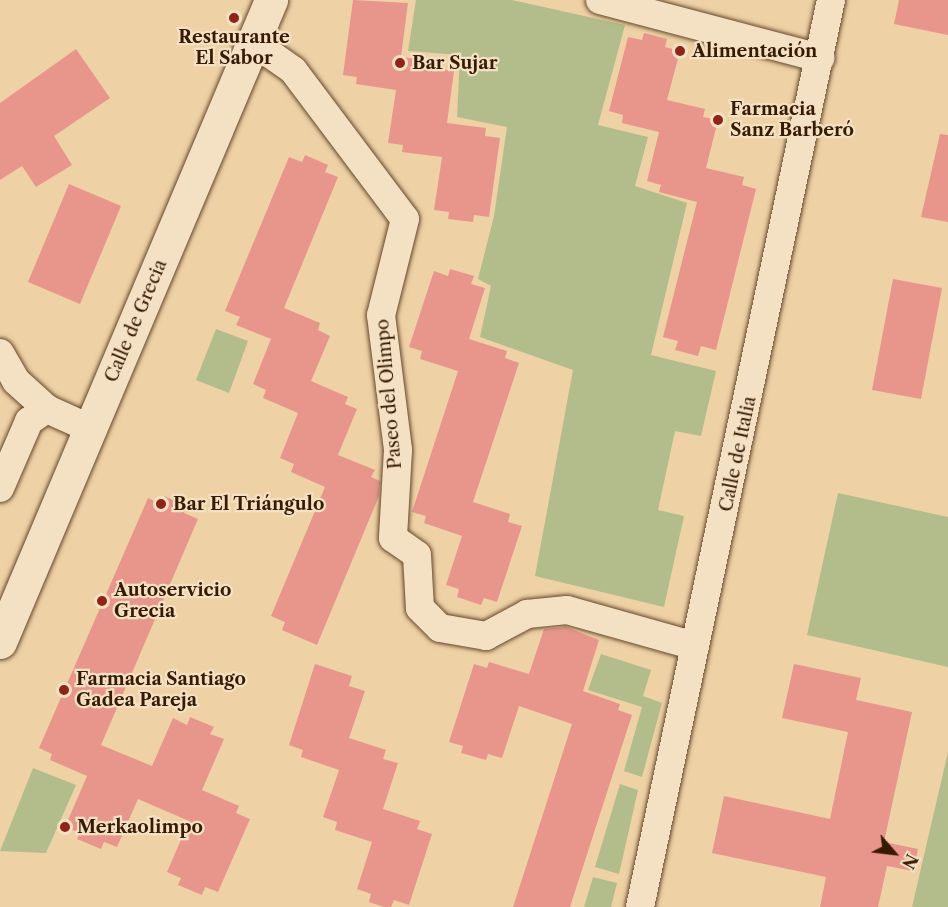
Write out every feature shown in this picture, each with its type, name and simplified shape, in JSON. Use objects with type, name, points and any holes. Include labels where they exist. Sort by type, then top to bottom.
[{"type":"street","name":"Calle de Grecia","points":[[0,642],[271,0]]},
{"type":"street","points":[[600,0],[819,58]]},
{"type":"street","name":"Calle de Italia","points":[[640,907],[831,0]]},
{"type":"street","name":"Paseo del Olimpo","points":[[253,42],[293,70],[405,219],[381,315],[398,450],[393,538],[417,555],[420,608],[440,628],[486,636],[527,614],[567,610],[695,646]]},
{"type":"street","points":[[0,353],[16,381],[47,409],[90,429]]},
{"type":"street","points":[[0,488],[29,421],[47,409]]},
{"type":"green space","points":[[416,0],[512,0],[625,25],[598,125],[648,137],[635,186],[687,203],[651,355],[716,371],[701,436],[675,431],[658,510],[684,516],[664,607],[535,576],[573,370],[480,337],[491,286],[478,279],[494,216],[507,127],[457,117],[460,55],[408,51]]},
{"type":"green space","points":[[216,329],[248,341],[229,393],[196,380]]},
{"type":"green space","points":[[838,493],[948,517],[948,667],[807,635]]},
{"type":"green space","points":[[601,654],[651,670],[643,696],[662,703],[642,777],[624,771],[642,707],[588,690]]},
{"type":"green space","points":[[948,752],[948,907],[912,907]]},
{"type":"green space","points":[[33,768],[76,785],[46,853],[0,851]]},
{"type":"green space","points":[[620,784],[638,790],[619,874],[595,867]]},
{"type":"green space","points":[[593,877],[617,883],[611,907],[584,907]]},
{"type":"building","points":[[353,0],[408,3],[401,57],[440,62],[439,69],[454,71],[447,123],[486,128],[485,136],[500,138],[489,217],[474,215],[473,222],[448,219],[449,212],[434,210],[442,157],[402,152],[403,145],[388,143],[396,90],[356,84],[357,77],[343,75]]},
{"type":"building","points":[[899,0],[948,0],[948,35],[894,24]]},
{"type":"building","points":[[644,33],[667,39],[665,47],[680,51],[667,100],[705,109],[703,117],[718,120],[706,168],[744,177],[742,185],[756,189],[716,350],[701,346],[698,356],[675,350],[678,341],[663,337],[697,202],[659,192],[661,185],[647,181],[659,132],[622,123],[623,115],[609,111],[628,37],[642,40]]},
{"type":"building","points":[[76,49],[110,98],[54,136],[72,165],[36,187],[22,166],[0,180],[0,103]]},
{"type":"building","points":[[940,134],[948,135],[948,222],[921,217]]},
{"type":"building","points":[[305,155],[328,165],[325,172],[338,177],[284,308],[320,323],[318,330],[330,336],[311,381],[348,397],[345,404],[357,409],[338,455],[375,470],[371,477],[380,481],[379,496],[317,645],[282,630],[285,622],[271,616],[325,487],[291,472],[294,464],[280,458],[298,413],[263,398],[266,390],[253,384],[271,339],[236,325],[240,317],[225,311],[289,157],[302,162]]},
{"type":"building","points":[[69,184],[121,206],[80,304],[28,282]]},
{"type":"building","points":[[450,269],[474,276],[471,284],[485,288],[469,339],[507,351],[505,358],[519,363],[473,502],[510,514],[508,522],[522,526],[497,602],[484,598],[481,605],[457,597],[459,589],[446,585],[462,536],[424,523],[426,516],[412,512],[458,371],[420,359],[422,351],[409,347],[434,271],[448,276]]},
{"type":"building","points":[[893,279],[942,288],[921,399],[872,390]]},
{"type":"building","points":[[164,496],[187,506],[184,513],[198,519],[101,745],[152,766],[173,718],[187,725],[190,717],[214,727],[210,734],[224,739],[202,790],[239,806],[236,813],[250,819],[218,892],[205,887],[202,895],[178,885],[181,878],[167,872],[189,821],[138,799],[117,847],[104,842],[101,849],[77,839],[80,833],[65,827],[87,776],[50,760],[52,754],[39,748],[148,498],[161,504]]},
{"type":"building","points":[[566,627],[599,640],[583,691],[620,704],[618,710],[632,715],[570,907],[513,907],[572,724],[519,706],[502,758],[488,754],[486,760],[461,753],[463,746],[449,742],[474,664],[487,668],[489,662],[529,674],[544,629]]},
{"type":"building","points":[[315,664],[352,676],[349,686],[365,691],[349,738],[386,750],[383,759],[398,763],[383,809],[420,821],[417,829],[432,834],[409,905],[394,900],[391,907],[384,907],[369,902],[371,894],[357,889],[372,842],[335,830],[337,822],[323,817],[339,770],[301,757],[303,750],[289,745]]},
{"type":"building","points":[[794,664],[861,678],[856,700],[912,712],[884,842],[918,849],[913,871],[887,866],[878,907],[820,907],[826,877],[712,853],[724,796],[830,819],[848,732],[782,718]]},
{"type":"place","name":"Restaurante El Sabor","points":[[234,18]]},
{"type":"place","name":"Alimentación","points":[[680,51]]},
{"type":"place","name":"Bar Sujar","points":[[400,63]]},
{"type":"place","name":"Farmacia Sanz Barberó","points":[[718,120]]},
{"type":"place","name":"Bar El Triángulo","points":[[161,504]]},
{"type":"place","name":"Autoservicio Grecia","points":[[102,601]]},
{"type":"place","name":"Farmacia Santiago Gadea Pareja","points":[[64,690]]},
{"type":"place","name":"Merkaolimpo","points":[[65,827]]}]
